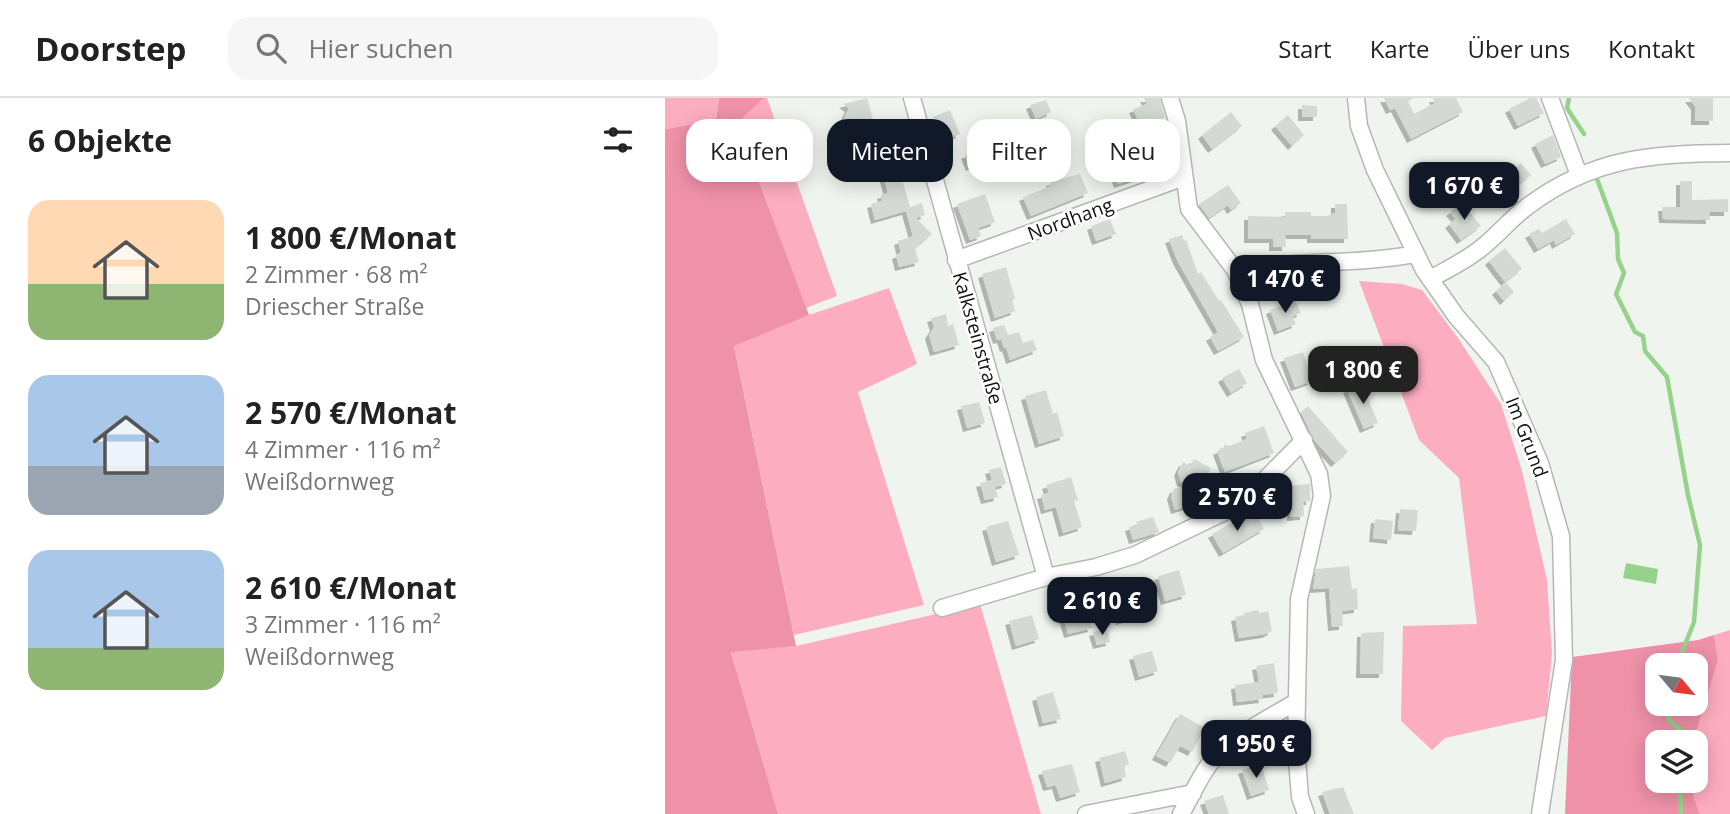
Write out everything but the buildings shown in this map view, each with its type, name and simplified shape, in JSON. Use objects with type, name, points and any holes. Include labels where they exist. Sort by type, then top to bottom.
[{"type":"street","name":"Kalksteinstraße","points":[[912,98],[1046,577]]},
{"type":"street","points":[[1170,98],[1177,121],[1189,209],[1235,270],[1250,304],[1264,360],[1319,474],[1322,496],[1299,599],[1296,702],[1300,797],[1306,814]]},
{"type":"street","name":"Im Grund","points":[[1356,98],[1359,126],[1375,170],[1416,254],[1430,279],[1457,316],[1496,362],[1540,463],[1561,536],[1564,660],[1540,814]]},
{"type":"street","points":[[1550,98],[1579,175]]},
{"type":"street","points":[[1430,279],[1479,250],[1527,206],[1579,175],[1598,167],[1631,159],[1677,153],[1730,153]]},
{"type":"street","name":"Nordhang","points":[[956,260],[1184,177]]},
{"type":"street","points":[[1235,270],[1273,264],[1392,258],[1416,254]]},
{"type":"street","points":[[942,608],[1046,577],[1136,555],[1241,504],[1304,440]]},
{"type":"street","points":[[1181,814],[1205,772],[1221,751],[1250,729],[1296,702]]},
{"type":"street","points":[[1086,814],[1193,793]]},
{"type":"shaded area","points":[[665,98],[719,98],[716,119],[686,119],[686,125],[665,129]]},
{"type":"shaded area","points":[[719,98],[764,98],[741,119],[716,119]]},
{"type":"shaded area","points":[[767,98],[774,119],[740,119]]},
{"type":"shaded area","points":[[686,125],[686,182],[759,182],[809,315],[734,346],[796,646],[731,652],[778,814],[665,814],[665,129]]},
{"type":"shaded area","points":[[759,182],[797,182],[837,296],[806,308]]},
{"type":"shaded area","points":[[1359,281],[1402,284],[1422,290],[1458,338],[1501,404],[1522,471],[1547,580],[1552,653],[1546,716],[1445,738],[1432,750],[1401,721],[1403,626],[1477,624],[1459,478],[1419,440]]},
{"type":"shaded area","points":[[889,288],[917,364],[858,392],[924,605],[794,635],[734,345],[809,315]]},
{"type":"shaded area","points":[[1626,563],[1658,569],[1656,584],[1623,578]]},
{"type":"shaded area","points":[[980,604],[1041,814],[778,814],[731,651],[796,646]]},
{"type":"shaded area","points":[[1730,630],[1730,814],[1700,814],[1693,796],[1693,793],[1708,793],[1708,730],[1696,730],[1700,716],[1708,716],[1708,692],[1718,660],[1714,635]]},
{"type":"shaded area","points":[[1714,635],[1718,660],[1708,693],[1708,653],[1645,653],[1645,716],[1701,716],[1697,730],[1645,730],[1645,793],[1693,793],[1700,814],[1565,814],[1572,657],[1698,640]]},
{"type":"waterway","points":[[1569,98],[1567,108],[1584,134]]},
{"type":"waterway","points":[[1597,179],[1617,233],[1618,259],[1624,273],[1616,294],[1635,332],[1643,336],[1645,351],[1667,377],[1688,495],[1700,545],[1694,622],[1682,653]]},
{"type":"waterway","points":[[1668,716],[1681,730]]},
{"type":"waterway","points":[[1680,793],[1681,814]]}]
